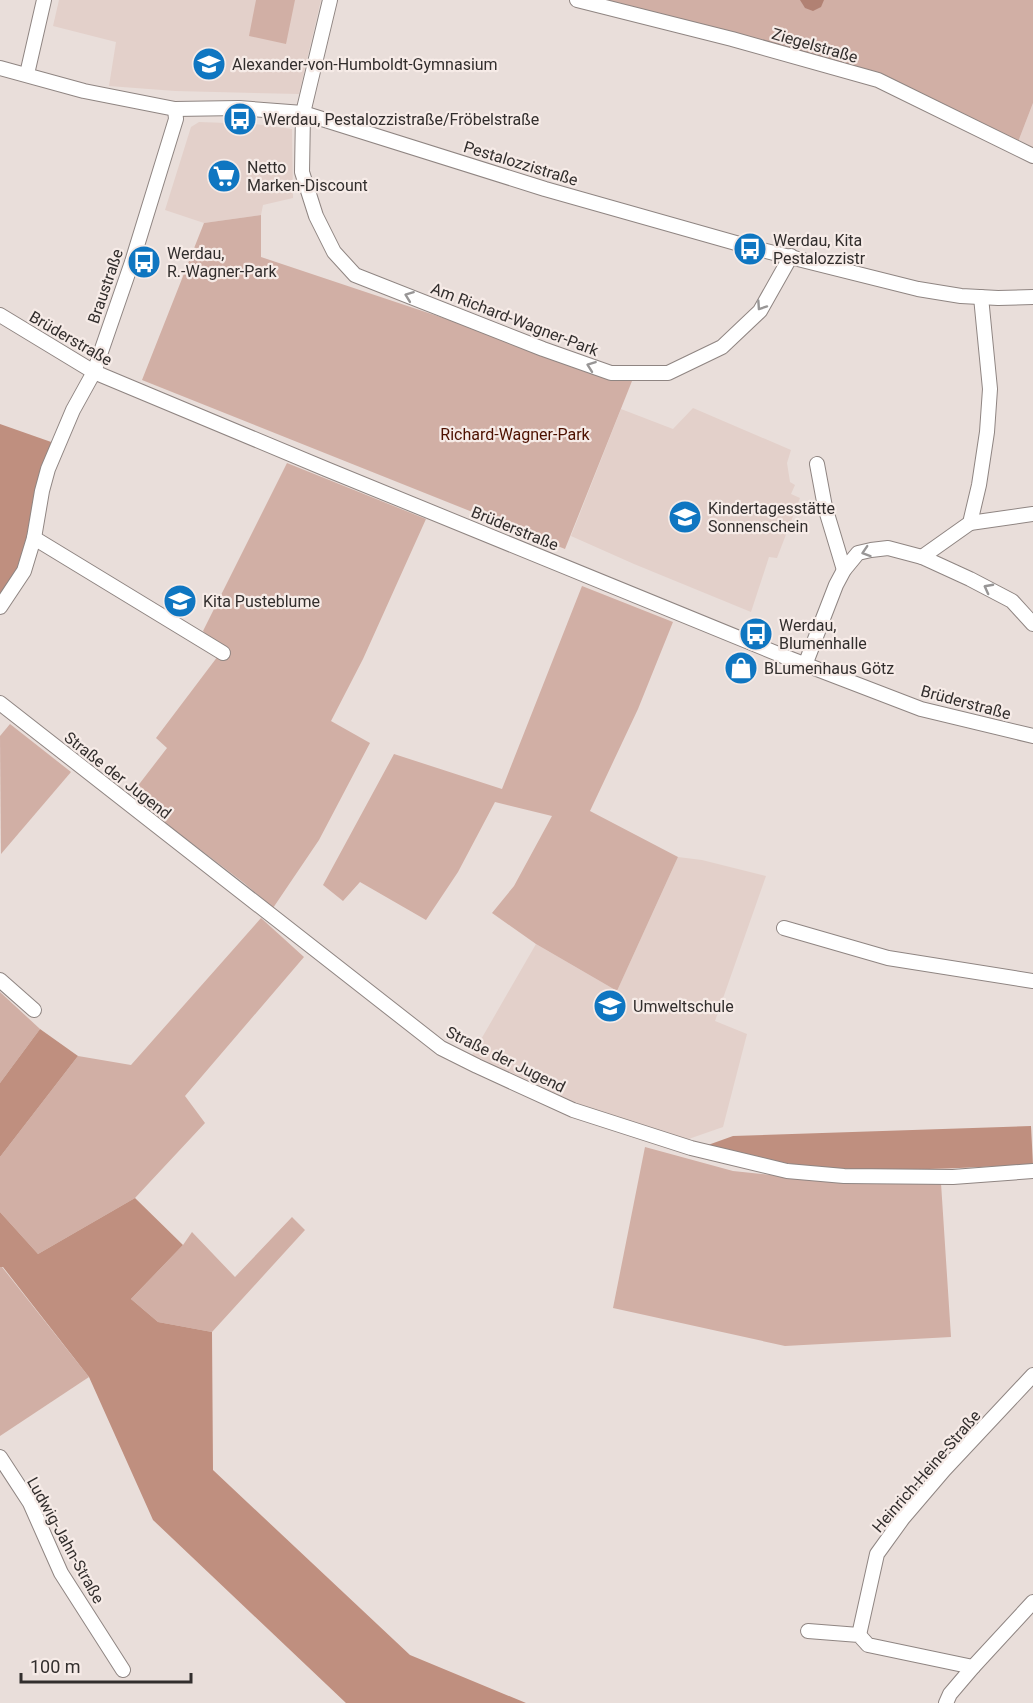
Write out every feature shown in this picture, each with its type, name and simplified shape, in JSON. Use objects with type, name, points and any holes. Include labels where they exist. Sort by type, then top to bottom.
[{"type":"street","points":[[27,74],[44,0]]},
{"type":"street","name":"Am Richard-Wagner-Park","points":[[330,0],[303,113],[302,172],[316,216],[334,252],[355,275],[543,349],[611,373],[668,373],[722,347],[760,310],[791,256]]},
{"type":"street","name":"Ziegelstraße","points":[[577,0],[732,39],[878,80],[1033,156]]},
{"type":"street","name":"Pestalozzistraße","points":[[0,68],[84,91],[175,109],[239,108],[303,113],[545,189],[750,246],[918,289],[961,296],[1033,297]]},
{"type":"street","name":"Braustraße","points":[[0,607],[24,571],[34,538],[48,469],[73,410],[93,372],[132,262],[176,119],[175,109]]},
{"type":"street","points":[[970,523],[979,485],[987,432],[990,389],[981,297]]},
{"type":"street","name":"Brüderstraße","points":[[0,315],[93,372],[805,665],[921,709],[1033,736]]},
{"type":"street","points":[[817,464],[825,507],[844,570]]},
{"type":"street","points":[[922,557],[970,523],[1033,514]]},
{"type":"street","points":[[34,538],[223,653]]},
{"type":"street","points":[[805,665],[844,570],[858,553],[871,550],[888,548],[922,557],[1012,602],[1033,624]]},
{"type":"street","name":"Straße der Jugend","points":[[0,703],[441,1048],[573,1110],[691,1148],[787,1171],[844,1176],[953,1177],[1033,1171]]},
{"type":"street","points":[[784,928],[888,958],[1033,981]]},
{"type":"street","points":[[0,980],[34,1010]]},
{"type":"street","name":"Heinrich-Heine-Straße","points":[[859,1635],[877,1554],[903,1518],[944,1470],[1033,1375]]},
{"type":"street","name":"Ludwig-Jahn-Straße","points":[[0,1457],[30,1503],[61,1573],[123,1670]]},
{"type":"street","points":[[946,1703],[950,1694],[1033,1602]]},
{"type":"street","points":[[808,1631],[859,1635],[868,1645],[973,1668]]},
{"type":"shaded area","name":"Alexander-von-Humboldt-Gymnasium","points":[[59,0],[321,0],[299,94],[175,91],[109,86],[116,42],[53,26]]},
{"type":"shaded area","points":[[800,0],[824,0],[821,7],[813,11],[805,8]]},
{"type":"shaded area","points":[[1033,103],[1033,149],[1018,142]]},
{"type":"shaded area","points":[[199,122],[255,124],[292,129],[293,198],[263,205],[261,215],[204,223],[165,210],[191,127]]},
{"type":"shaded area","name":"Kindertagesstätte Sonnenschein","points":[[693,408],[791,450],[787,463],[790,482],[795,485],[791,494],[800,498],[777,558],[769,557],[751,612],[571,536],[621,409],[673,429]]},
{"type":"shaded area","points":[[0,424],[54,443],[34,538],[0,607]]},
{"type":"shaded area","name":"Umweltschule","points":[[678,857],[702,860],[766,876],[715,1021],[747,1034],[723,1127],[680,1142],[581,1106],[472,1055],[536,944],[617,991]]},
{"type":"shaded area","points":[[40,1029],[78,1056],[0,1157],[0,1083]]},
{"type":"shaded area","points":[[1031,1126],[1033,1165],[895,1170],[825,1168],[757,1158],[708,1145],[733,1136]]},
{"type":"shaded area","points":[[135,1198],[183,1245],[131,1299],[158,1322],[212,1332],[213,1470],[410,1655],[526,1703],[346,1703],[153,1520],[89,1377],[3,1267],[0,1267],[0,1212],[38,1254]]},
{"type":"green space","points":[[256,0],[295,0],[286,44],[249,36]]},
{"type":"green space","points":[[601,0],[1033,0],[1033,103],[1018,142],[878,74]]},
{"type":"green space","name":"Richard-Wagner-Park","points":[[261,215],[261,257],[632,381],[565,549],[142,380],[204,223]]},
{"type":"green space","points":[[287,463],[426,519],[363,659],[331,721],[370,743],[319,840],[273,908],[244,883],[130,796],[167,748],[156,738],[221,652],[203,631]]},
{"type":"green space","points":[[582,586],[673,622],[638,709],[590,811],[678,857],[617,991],[536,944],[492,913],[514,886],[552,816],[495,802],[458,872],[426,920],[360,882],[343,901],[323,885],[394,754],[502,789]]},
{"type":"green space","points":[[10,724],[71,772],[1,854],[0,736]]},
{"type":"green space","points":[[261,918],[304,957],[185,1096],[205,1123],[135,1198],[38,1254],[0,1212],[0,1157],[78,1056],[131,1065]]},
{"type":"green space","points":[[0,992],[40,1029],[0,1083]]},
{"type":"green space","points":[[645,1147],[733,1171],[836,1182],[941,1183],[951,1337],[785,1346],[613,1308]]},
{"type":"green space","points":[[292,1217],[305,1230],[212,1332],[158,1322],[131,1299],[183,1245],[192,1232],[235,1277]]},
{"type":"green space","points":[[0,1267],[89,1377],[0,1436]]},
{"type":"place","name":"Alexander-von-Humboldt-Gymnasium","points":[[209,64]]},
{"type":"place","name":"Werdau, Pestalozzistraße/Fröbelstraße","points":[[240,119]]},
{"type":"place","name":"Netto Marken-Discount","points":[[224,176]]},
{"type":"place","name":"Werdau, Kita Pestalozzistr","points":[[750,249]]},
{"type":"place","name":"Werdau, R.-Wagner-Park","points":[[144,262]]},
{"type":"place","name":"Kindertagesstätte Sonnenschein","points":[[685,517]]},
{"type":"place","name":"Kita Pusteblume","points":[[180,601]]},
{"type":"place","name":"Werdau, Blumenhalle","points":[[756,634]]},
{"type":"place","name":"BLumenhaus Götz","points":[[741,668]]},
{"type":"place","name":"Umweltschule","points":[[610,1006]]}]
